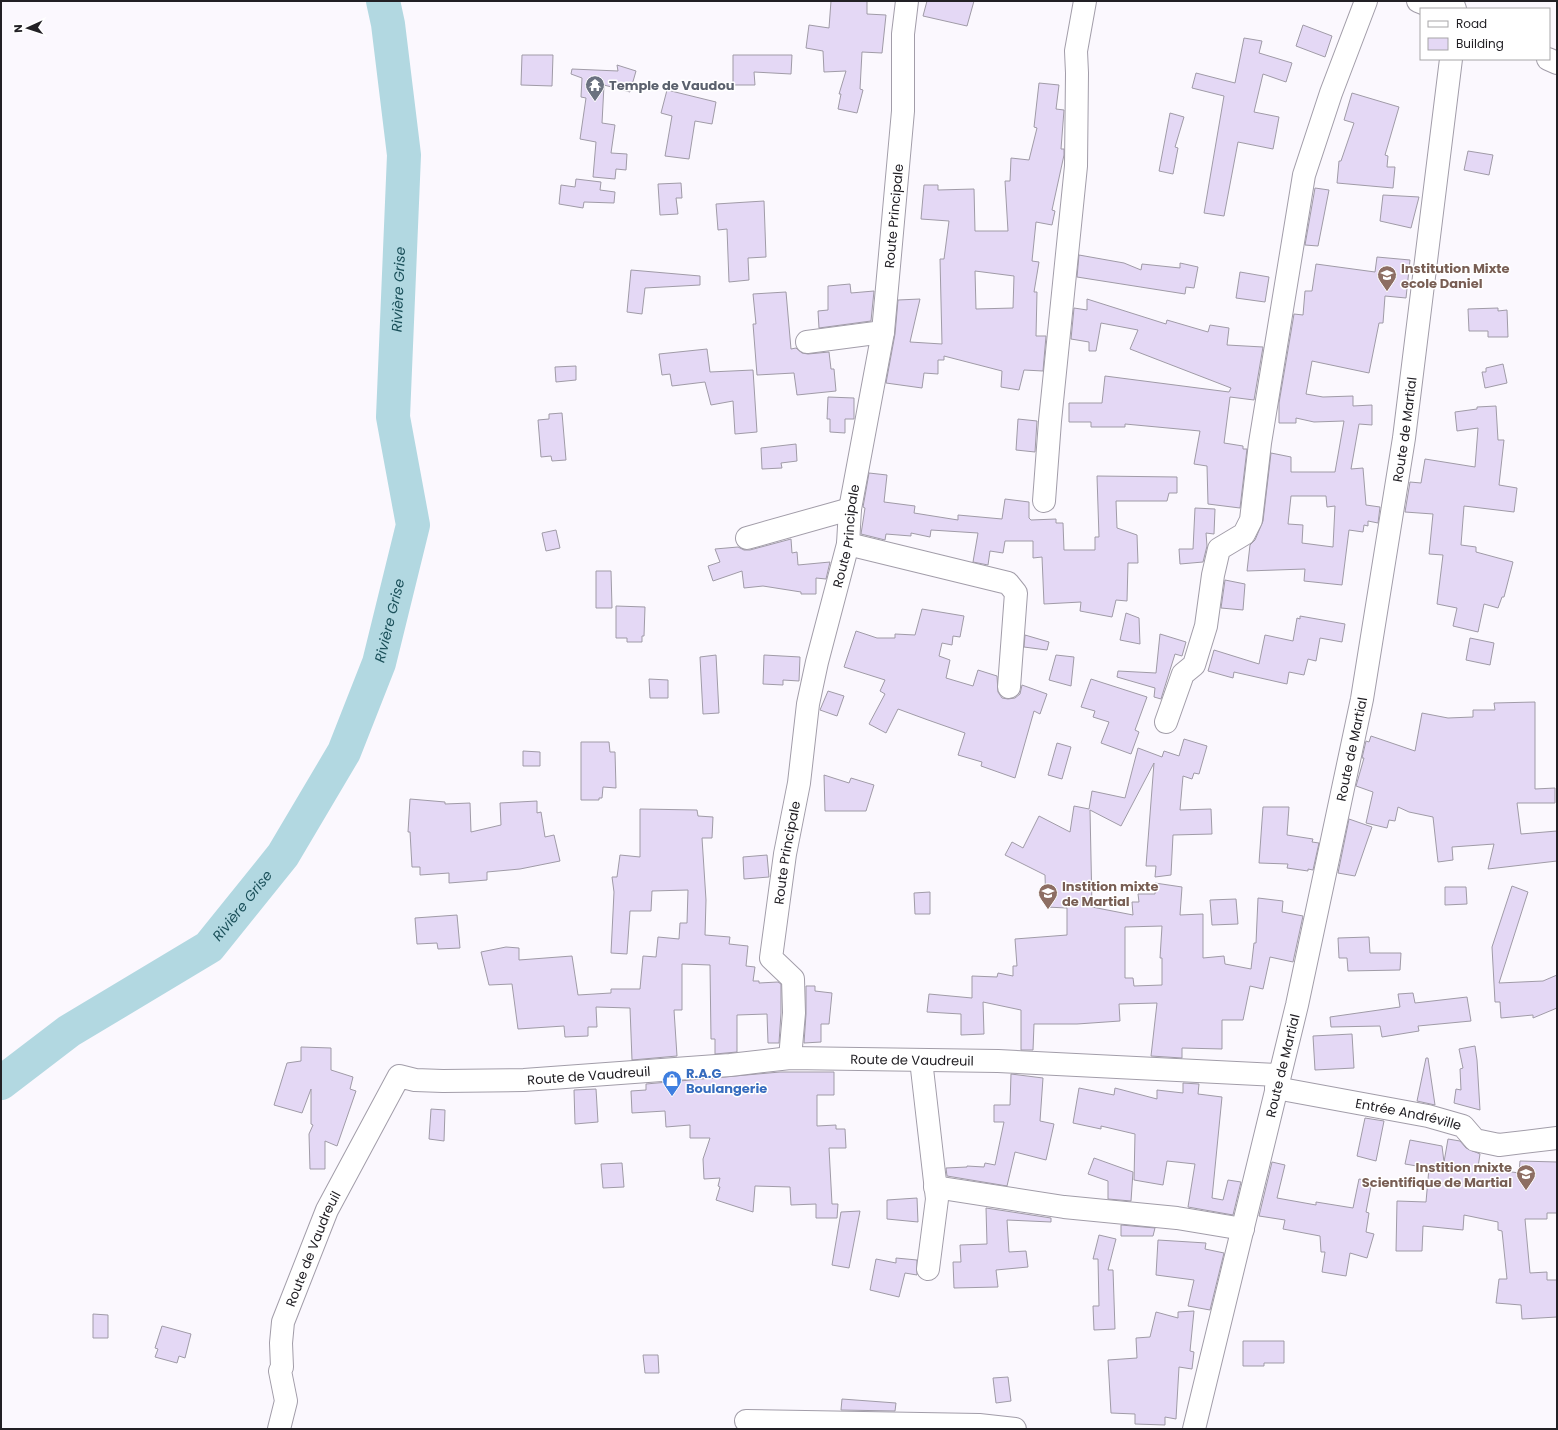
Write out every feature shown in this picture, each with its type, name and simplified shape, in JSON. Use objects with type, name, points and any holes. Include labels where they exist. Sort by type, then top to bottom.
[{"type":"street","name":"Route Principale","points":[[790,1058],[794,1013],[793,979],[771,958],[786,854],[799,783],[808,704],[817,662],[848,544],[850,509],[883,332],[903,111],[903,34],[907,1]]},
{"type":"street","points":[[1044,501],[1050,421],[1076,166],[1076,51],[1085,1]]},
{"type":"street","points":[[1166,722],[1183,674],[1194,665],[1206,626],[1213,574],[1219,549],[1244,534],[1251,520],[1260,443],[1304,175],[1331,93],[1366,1]]},
{"type":"street","points":[[1418,1],[1436,8]]},
{"type":"street","name":"Route de Martial","points":[[1194,1429],[1244,1229],[1297,1005],[1362,699],[1404,438],[1451,60]]},
{"type":"street","points":[[807,342],[883,332]]},
{"type":"street","points":[[747,538],[850,509]]},
{"type":"street","points":[[848,544],[1008,583],[1016,593],[1009,687]]},
{"type":"street","name":"Route de Vaudreuil","points":[[279,1429],[286,1401],[280,1371],[282,1367],[281,1343],[283,1322],[327,1210],[399,1076],[416,1080],[443,1081],[524,1080],[730,1065],[790,1058],[998,1061],[1278,1082]]},
{"type":"street","points":[[921,1060],[937,1199],[928,1269]]},
{"type":"street","name":"Entrée Andréville","points":[[1278,1082],[1428,1116],[1463,1126],[1475,1140],[1499,1145],[1557,1138]]},
{"type":"street","points":[[935,1187],[1064,1207],[1177,1218],[1244,1229]]},
{"type":"street","points":[[746,1421],[979,1425],[1015,1429]]},
{"type":"building","points":[[831,1],[867,1],[867,14],[886,15],[882,53],[862,52],[860,89],[863,90],[857,113],[838,109],[841,94],[839,94],[846,71],[824,72],[823,51],[806,48],[809,25],[829,28]]},
{"type":"building","points":[[927,1],[974,1],[967,26],[923,16]]},
{"type":"building","points":[[1303,25],[1332,36],[1325,57],[1296,46]]},
{"type":"building","points":[[1244,38],[1262,41],[1259,53],[1292,63],[1286,82],[1263,74],[1254,112],[1279,117],[1273,149],[1238,142],[1224,216],[1204,213],[1224,96],[1192,88],[1196,73],[1235,83]]},
{"type":"building","points":[[522,55],[553,55],[552,86],[521,85]]},
{"type":"building","points":[[733,55],[792,55],[791,74],[754,72],[755,85],[733,85]]},
{"type":"building","points":[[617,65],[636,71],[630,92],[604,85],[602,123],[615,125],[611,153],[627,154],[626,170],[616,169],[615,179],[593,177],[596,142],[580,139],[586,98],[581,97],[582,78],[571,74],[572,69],[618,71]]},
{"type":"building","points":[[1039,83],[1059,85],[1056,109],[1064,110],[1061,149],[1064,149],[1064,155],[1052,210],[1055,211],[1052,225],[1036,222],[1032,261],[1039,262],[1034,292],[1037,292],[1036,336],[1046,336],[1043,371],[1024,370],[1019,390],[1001,387],[1002,371],[944,356],[944,360],[938,360],[938,374],[924,373],[922,388],[886,383],[895,334],[898,300],[920,299],[910,342],[942,344],[940,259],[944,259],[949,221],[921,219],[924,185],[938,185],[938,190],[974,189],[975,231],[1008,231],[1005,181],[1010,181],[1011,158],[1029,160],[1037,128],[1034,127]],"holes":[[[975,271],[1014,276],[1013,308],[976,309]]]},
{"type":"building","points":[[667,90],[716,102],[712,124],[695,121],[689,159],[665,156],[672,116],[661,113]]},
{"type":"building","points":[[1352,93],[1399,107],[1385,155],[1388,156],[1387,167],[1395,167],[1393,188],[1337,183],[1339,161],[1341,161],[1354,123],[1344,120]]},
{"type":"building","points":[[1170,113],[1184,117],[1175,147],[1178,148],[1173,174],[1159,171]]},
{"type":"building","points":[[1468,151],[1493,155],[1489,175],[1464,170]]},
{"type":"building","points":[[576,179],[601,182],[600,190],[615,192],[614,203],[584,202],[583,208],[559,204],[561,185],[575,187]]},
{"type":"building","points":[[681,183],[682,198],[676,198],[678,214],[660,215],[658,184]]},
{"type":"building","points":[[1315,188],[1329,190],[1318,246],[1305,245]]},
{"type":"building","points":[[1383,195],[1419,197],[1411,228],[1380,221]]},
{"type":"building","points":[[764,201],[766,257],[748,258],[749,280],[729,282],[727,229],[718,230],[716,204]]},
{"type":"building","points":[[1079,255],[1124,263],[1141,270],[1142,264],[1180,268],[1180,263],[1198,267],[1194,288],[1186,287],[1185,294],[1077,277]]},
{"type":"building","points":[[1377,257],[1410,260],[1406,298],[1385,296],[1383,323],[1379,323],[1369,373],[1312,361],[1306,394],[1323,397],[1353,396],[1353,406],[1372,405],[1372,425],[1359,424],[1351,469],[1363,468],[1366,505],[1380,507],[1378,523],[1368,521],[1368,526],[1364,525],[1363,532],[1349,530],[1342,585],[1304,581],[1305,569],[1247,571],[1250,545],[1255,540],[1263,521],[1271,453],[1291,457],[1291,472],[1335,472],[1344,421],[1314,422],[1296,418],[1296,423],[1279,423],[1279,403],[1294,314],[1303,315],[1305,291],[1312,291],[1316,264],[1375,272]],"holes":[[[1291,496],[1326,496],[1327,507],[1335,506],[1333,547],[1302,543],[1303,525],[1288,524]]]},
{"type":"building","points":[[631,270],[700,276],[700,285],[645,288],[642,314],[627,312]]},
{"type":"building","points":[[1240,272],[1269,277],[1265,302],[1236,298]]},
{"type":"building","points":[[850,284],[851,293],[874,291],[871,321],[819,328],[818,311],[828,310],[828,286]]},
{"type":"building","points":[[786,292],[791,349],[796,348],[802,353],[808,354],[829,352],[831,369],[834,369],[836,391],[797,395],[794,373],[757,375],[753,324],[756,324],[753,294]]},
{"type":"building","points":[[1087,299],[1166,324],[1167,320],[1208,332],[1210,325],[1229,328],[1227,345],[1263,347],[1254,400],[1230,397],[1224,443],[1243,446],[1243,449],[1247,449],[1240,508],[1208,504],[1207,466],[1194,464],[1200,431],[1125,424],[1125,427],[1091,427],[1091,422],[1069,422],[1069,403],[1102,403],[1105,376],[1229,392],[1231,388],[1130,349],[1138,330],[1101,323],[1096,351],[1089,351],[1089,342],[1071,339],[1074,308],[1087,310]]},
{"type":"building","points":[[1498,308],[1498,311],[1507,310],[1508,337],[1488,337],[1488,331],[1469,331],[1468,309]]},
{"type":"building","points":[[707,349],[710,372],[753,370],[757,432],[735,434],[733,401],[711,405],[705,382],[672,386],[670,374],[662,375],[659,354]]},
{"type":"building","points":[[1503,364],[1507,383],[1485,388],[1482,372],[1486,372],[1486,368]]},
{"type":"building","points":[[576,366],[576,380],[556,382],[555,367]]},
{"type":"building","points":[[828,397],[854,398],[854,419],[845,419],[845,433],[830,432],[830,419],[827,419]]},
{"type":"building","points":[[1496,406],[1498,440],[1504,440],[1499,485],[1517,488],[1514,512],[1464,506],[1461,545],[1476,547],[1476,552],[1513,562],[1504,597],[1502,597],[1498,608],[1484,604],[1478,632],[1453,626],[1457,608],[1437,604],[1443,555],[1429,554],[1433,514],[1405,512],[1410,482],[1421,483],[1425,459],[1475,467],[1478,428],[1457,431],[1455,412],[1477,409],[1477,407]]},
{"type":"building","points":[[562,413],[566,460],[552,461],[551,456],[541,457],[538,420],[549,419],[549,414]]},
{"type":"building","points":[[1018,419],[1037,421],[1035,452],[1016,450]]},
{"type":"building","points":[[796,444],[797,461],[781,463],[782,468],[762,469],[761,448]]},
{"type":"building","points":[[869,473],[887,475],[884,502],[915,506],[914,513],[958,520],[958,515],[1002,519],[1005,499],[1029,502],[1029,518],[1031,520],[1056,519],[1056,523],[1063,523],[1064,550],[1095,550],[1095,537],[1099,537],[1097,476],[1177,477],[1177,493],[1169,493],[1167,501],[1116,501],[1117,528],[1137,535],[1138,563],[1128,563],[1127,601],[1116,600],[1112,617],[1080,611],[1081,602],[1044,604],[1042,557],[1033,558],[1033,541],[1005,541],[1003,553],[990,551],[988,565],[973,562],[978,533],[931,530],[930,537],[911,533],[911,536],[886,534],[885,540],[861,534],[865,508],[863,507]]},
{"type":"building","points":[[1195,508],[1215,509],[1214,534],[1206,533],[1207,546],[1203,562],[1180,564],[1179,549],[1193,549]]},
{"type":"building","points":[[556,530],[560,548],[546,551],[542,533]]},
{"type":"building","points":[[791,539],[792,553],[797,552],[798,565],[830,562],[826,579],[816,578],[816,594],[801,594],[801,592],[763,586],[744,588],[742,571],[713,581],[708,566],[720,562],[715,549],[738,547],[744,550],[750,550]]},
{"type":"building","points":[[596,571],[611,571],[612,608],[596,608]]},
{"type":"building","points":[[1225,580],[1245,584],[1243,610],[1221,608]]},
{"type":"building","points":[[616,606],[645,607],[644,636],[642,636],[642,642],[627,642],[627,638],[616,638]]},
{"type":"building","points":[[922,609],[964,616],[960,637],[953,636],[952,645],[942,643],[939,656],[950,660],[946,678],[973,686],[978,670],[997,676],[998,692],[1002,698],[1015,698],[1020,694],[1022,685],[1047,694],[1040,714],[1034,711],[1015,778],[981,766],[982,762],[958,755],[965,733],[898,709],[886,733],[869,724],[885,694],[880,691],[885,680],[844,667],[856,631],[877,638],[895,638],[895,634],[915,635]]},
{"type":"building","points":[[1126,613],[1139,618],[1140,644],[1120,640]]},
{"type":"building","points":[[1300,616],[1345,624],[1342,642],[1320,638],[1316,661],[1308,659],[1304,675],[1289,672],[1287,684],[1234,672],[1233,678],[1208,671],[1214,650],[1259,664],[1265,635],[1293,641],[1297,618],[1300,619]]},
{"type":"building","points":[[1160,634],[1186,642],[1182,656],[1175,654],[1161,699],[1154,697],[1155,688],[1117,677],[1118,671],[1156,673]]},
{"type":"building","points":[[1025,635],[1049,642],[1047,650],[1024,647]]},
{"type":"building","points":[[1470,638],[1494,643],[1490,665],[1466,660]]},
{"type":"building","points":[[716,655],[719,713],[703,714],[700,657]]},
{"type":"building","points":[[764,655],[800,657],[799,681],[783,680],[783,685],[763,684]]},
{"type":"building","points":[[1056,655],[1074,657],[1071,686],[1049,680]]},
{"type":"building","points":[[649,679],[668,680],[668,698],[650,698]]},
{"type":"building","points":[[1091,679],[1147,697],[1135,730],[1139,732],[1131,754],[1101,743],[1109,722],[1093,717],[1095,711],[1081,707]]},
{"type":"building","points":[[828,691],[844,696],[837,716],[820,710]]},
{"type":"building","points":[[1535,702],[1535,789],[1555,788],[1555,803],[1517,803],[1521,834],[1557,831],[1557,861],[1488,869],[1494,844],[1452,847],[1453,860],[1438,862],[1433,817],[1409,812],[1398,807],[1395,821],[1389,820],[1387,828],[1366,823],[1373,792],[1356,786],[1364,758],[1362,758],[1366,741],[1369,742],[1371,736],[1415,751],[1422,713],[1448,718],[1473,717],[1473,710],[1495,710],[1494,703]]},
{"type":"building","points":[[1184,739],[1207,746],[1199,774],[1194,773],[1192,779],[1183,776],[1180,810],[1211,809],[1212,834],[1173,835],[1171,875],[1155,877],[1156,866],[1146,866],[1154,763],[1121,826],[1090,810],[1092,907],[1133,915],[1132,902],[1139,902],[1138,894],[1155,894],[1155,883],[1182,887],[1180,915],[1203,914],[1203,958],[1224,956],[1225,964],[1251,969],[1254,943],[1256,943],[1258,898],[1283,901],[1282,912],[1303,916],[1293,962],[1270,957],[1263,989],[1250,986],[1243,1020],[1222,1020],[1222,1049],[1182,1048],[1182,1058],[1151,1056],[1157,1003],[1119,1004],[1120,1021],[1077,1024],[1034,1024],[1033,1050],[1021,1050],[1021,1010],[983,1002],[984,1034],[961,1035],[961,1014],[927,1012],[929,994],[972,998],[972,976],[997,977],[998,973],[1013,976],[1013,966],[1017,966],[1015,939],[1067,935],[1067,908],[1046,907],[1045,875],[1005,855],[1012,842],[1023,848],[1039,816],[1070,832],[1074,806],[1089,809],[1092,791],[1125,798],[1138,748],[1162,757],[1164,751],[1179,756]],"holes":[[[1162,926],[1160,958],[1162,958],[1162,985],[1134,986],[1133,978],[1125,978],[1125,927]]]},
{"type":"building","points":[[581,742],[609,742],[610,752],[615,752],[616,788],[603,787],[602,798],[599,798],[599,800],[581,800]]},
{"type":"building","points":[[1057,743],[1071,747],[1062,779],[1048,775]]},
{"type":"building","points":[[523,751],[540,752],[540,766],[523,766]]},
{"type":"building","points":[[824,775],[849,783],[851,778],[874,785],[866,811],[825,811]]},
{"type":"building","points":[[410,799],[445,802],[445,804],[470,803],[471,832],[501,825],[500,803],[537,801],[537,813],[541,812],[545,837],[554,835],[560,861],[520,869],[487,872],[487,880],[449,883],[449,873],[420,875],[420,867],[412,867],[410,832],[408,832]]},
{"type":"building","points":[[1263,807],[1289,807],[1287,835],[1313,839],[1312,842],[1319,843],[1313,870],[1308,869],[1308,871],[1287,868],[1288,864],[1259,863]]},
{"type":"building","points":[[640,809],[697,810],[698,816],[713,817],[712,838],[702,838],[706,900],[705,935],[730,937],[729,944],[748,946],[746,966],[755,967],[753,981],[759,981],[759,983],[778,982],[781,984],[779,1043],[768,1043],[767,1014],[737,1015],[737,1052],[715,1054],[715,1039],[711,1039],[710,965],[682,964],[682,1010],[674,1010],[677,1056],[632,1060],[630,1008],[596,1007],[597,1027],[588,1027],[588,1036],[565,1037],[564,1026],[518,1029],[512,984],[489,985],[481,952],[506,947],[519,948],[519,960],[572,956],[578,995],[611,993],[611,989],[640,989],[643,956],[656,957],[658,937],[679,939],[680,923],[687,923],[688,890],[652,891],[651,911],[630,911],[627,954],[611,953],[614,892],[612,877],[617,877],[620,855],[640,857]]},
{"type":"building","points":[[1349,819],[1372,827],[1355,876],[1338,873]]},
{"type":"building","points":[[767,855],[769,877],[744,879],[743,857]]},
{"type":"building","points":[[1512,886],[1528,892],[1499,983],[1543,981],[1557,975],[1557,1008],[1533,1018],[1533,1015],[1501,1018],[1500,1002],[1495,1002],[1492,947]]},
{"type":"building","points":[[1445,887],[1466,887],[1467,904],[1445,905]]},
{"type":"building","points":[[930,892],[930,914],[915,914],[914,893]]},
{"type":"building","points":[[1236,899],[1238,924],[1212,925],[1210,900]]},
{"type":"building","points":[[457,915],[460,948],[438,949],[437,943],[417,944],[415,918]]},
{"type":"building","points":[[1369,937],[1370,953],[1401,953],[1400,970],[1348,971],[1347,958],[1339,958],[1338,938]]},
{"type":"building","points":[[806,986],[815,986],[815,991],[832,993],[829,1024],[821,1024],[821,1042],[804,1043]]},
{"type":"building","points":[[1413,993],[1415,1003],[1467,997],[1471,1021],[1418,1026],[1419,1031],[1382,1037],[1380,1026],[1331,1027],[1330,1017],[1400,1007],[1398,994]]},
{"type":"building","points":[[1352,1034],[1354,1068],[1315,1070],[1313,1036]]},
{"type":"building","points":[[1475,1046],[1480,1110],[1454,1103],[1456,1089],[1461,1090],[1460,1069],[1463,1068],[1459,1049]]},
{"type":"building","points":[[301,1047],[331,1048],[331,1070],[353,1077],[350,1089],[356,1091],[337,1146],[325,1141],[325,1169],[310,1169],[309,1134],[313,1125],[311,1124],[311,1089],[302,1113],[274,1105],[287,1063],[301,1061]]},
{"type":"building","points":[[1426,1058],[1428,1058],[1435,1105],[1417,1101]]},
{"type":"building","points":[[780,1072],[834,1072],[834,1095],[817,1095],[817,1126],[836,1125],[836,1129],[845,1129],[846,1148],[829,1148],[832,1204],[838,1204],[837,1218],[816,1218],[816,1204],[791,1205],[790,1187],[755,1186],[753,1212],[716,1200],[720,1187],[718,1186],[720,1178],[704,1179],[703,1159],[710,1138],[690,1138],[690,1125],[666,1127],[665,1111],[632,1113],[631,1091],[646,1090],[646,1084]]},
{"type":"building","points":[[1011,1074],[1043,1078],[1040,1121],[1054,1124],[1046,1160],[1015,1152],[1007,1186],[947,1176],[946,1168],[967,1166],[984,1167],[985,1163],[995,1165],[1004,1122],[994,1122],[994,1105],[1010,1105]]},
{"type":"building","points":[[1183,1083],[1199,1084],[1198,1094],[1222,1097],[1212,1198],[1223,1200],[1228,1180],[1241,1182],[1233,1215],[1188,1207],[1195,1164],[1167,1161],[1163,1185],[1134,1180],[1135,1134],[1101,1126],[1101,1129],[1073,1123],[1079,1088],[1114,1095],[1115,1088],[1157,1099],[1157,1090],[1183,1093]]},
{"type":"building","points":[[596,1089],[598,1122],[575,1124],[574,1090]]},
{"type":"building","points":[[431,1109],[445,1110],[444,1141],[429,1139]]},
{"type":"building","points":[[1365,1118],[1384,1121],[1376,1161],[1357,1156]]},
{"type":"building","points":[[1448,1139],[1460,1141],[1466,1148],[1480,1154],[1478,1167],[1519,1173],[1520,1161],[1557,1162],[1557,1213],[1547,1213],[1547,1219],[1525,1219],[1530,1273],[1547,1272],[1547,1280],[1557,1280],[1557,1317],[1522,1319],[1521,1305],[1496,1303],[1499,1279],[1507,1279],[1502,1231],[1498,1230],[1498,1222],[1464,1215],[1463,1230],[1423,1226],[1422,1251],[1396,1251],[1397,1201],[1426,1202],[1429,1168],[1405,1164],[1410,1140],[1442,1146],[1444,1162]]},
{"type":"building","points":[[1094,1158],[1133,1172],[1131,1201],[1108,1199],[1108,1181],[1088,1174]]},
{"type":"building","points":[[1272,1162],[1285,1165],[1277,1198],[1316,1205],[1316,1202],[1353,1208],[1359,1179],[1372,1181],[1366,1212],[1369,1213],[1366,1232],[1374,1234],[1367,1258],[1350,1253],[1346,1276],[1322,1272],[1325,1252],[1321,1252],[1320,1236],[1283,1229],[1285,1220],[1259,1216]]},
{"type":"building","points":[[622,1163],[624,1187],[603,1188],[601,1164]]},
{"type":"building","points":[[917,1198],[918,1222],[887,1219],[887,1200]]},
{"type":"building","points":[[986,1208],[1051,1218],[1051,1222],[1007,1220],[1009,1252],[1026,1251],[1028,1267],[996,1270],[998,1287],[954,1288],[953,1262],[961,1262],[960,1245],[987,1244]]},
{"type":"building","points":[[860,1211],[849,1268],[832,1265],[841,1212]]},
{"type":"building","points":[[1121,1225],[1155,1228],[1153,1236],[1121,1236]]},
{"type":"building","points":[[1099,1235],[1116,1239],[1108,1270],[1113,1270],[1115,1329],[1094,1330],[1093,1306],[1099,1306],[1098,1259],[1093,1259]]},
{"type":"building","points":[[1158,1240],[1206,1243],[1205,1249],[1224,1253],[1210,1310],[1188,1306],[1194,1280],[1156,1275]]},
{"type":"building","points":[[896,1258],[917,1260],[917,1275],[905,1273],[899,1297],[870,1290],[876,1259],[896,1263]]},
{"type":"building","points":[[1194,1311],[1190,1351],[1194,1352],[1192,1369],[1179,1367],[1176,1419],[1165,1417],[1165,1425],[1135,1424],[1135,1414],[1111,1413],[1108,1360],[1137,1358],[1136,1338],[1150,1337],[1156,1312],[1178,1318],[1178,1312]]},
{"type":"building","points":[[93,1314],[108,1315],[108,1338],[93,1338]]},
{"type":"building","points":[[162,1326],[191,1334],[185,1358],[179,1356],[177,1363],[155,1357],[158,1349],[155,1348]]},
{"type":"building","points":[[1243,1341],[1284,1341],[1284,1363],[1264,1363],[1264,1366],[1243,1366]]},
{"type":"building","points":[[643,1355],[658,1355],[659,1373],[645,1373]]},
{"type":"building","points":[[1008,1377],[1011,1401],[996,1403],[993,1378]]},
{"type":"building","points":[[842,1399],[896,1403],[895,1411],[841,1410]]},
{"type":"waterway","name":"Rivière Grise","points":[[1,1083],[69,1031],[209,947],[283,855],[344,752],[379,663],[413,525],[393,417],[404,155],[388,24],[383,1]]},
{"type":"place","name":"Temple de Vaudou","points":[[595,102]]},
{"type":"place","name":"Institution Mixte ecole Daniel","points":[[1387,292]]},
{"type":"place","name":"Instition mixte de Martial","points":[[1048,910]]},
{"type":"place","name":"R.A.G Boulangerie","points":[[672,1097]]},
{"type":"place","name":"Instition mixte Scientifique de Martial","points":[[1526,1191]]}]
